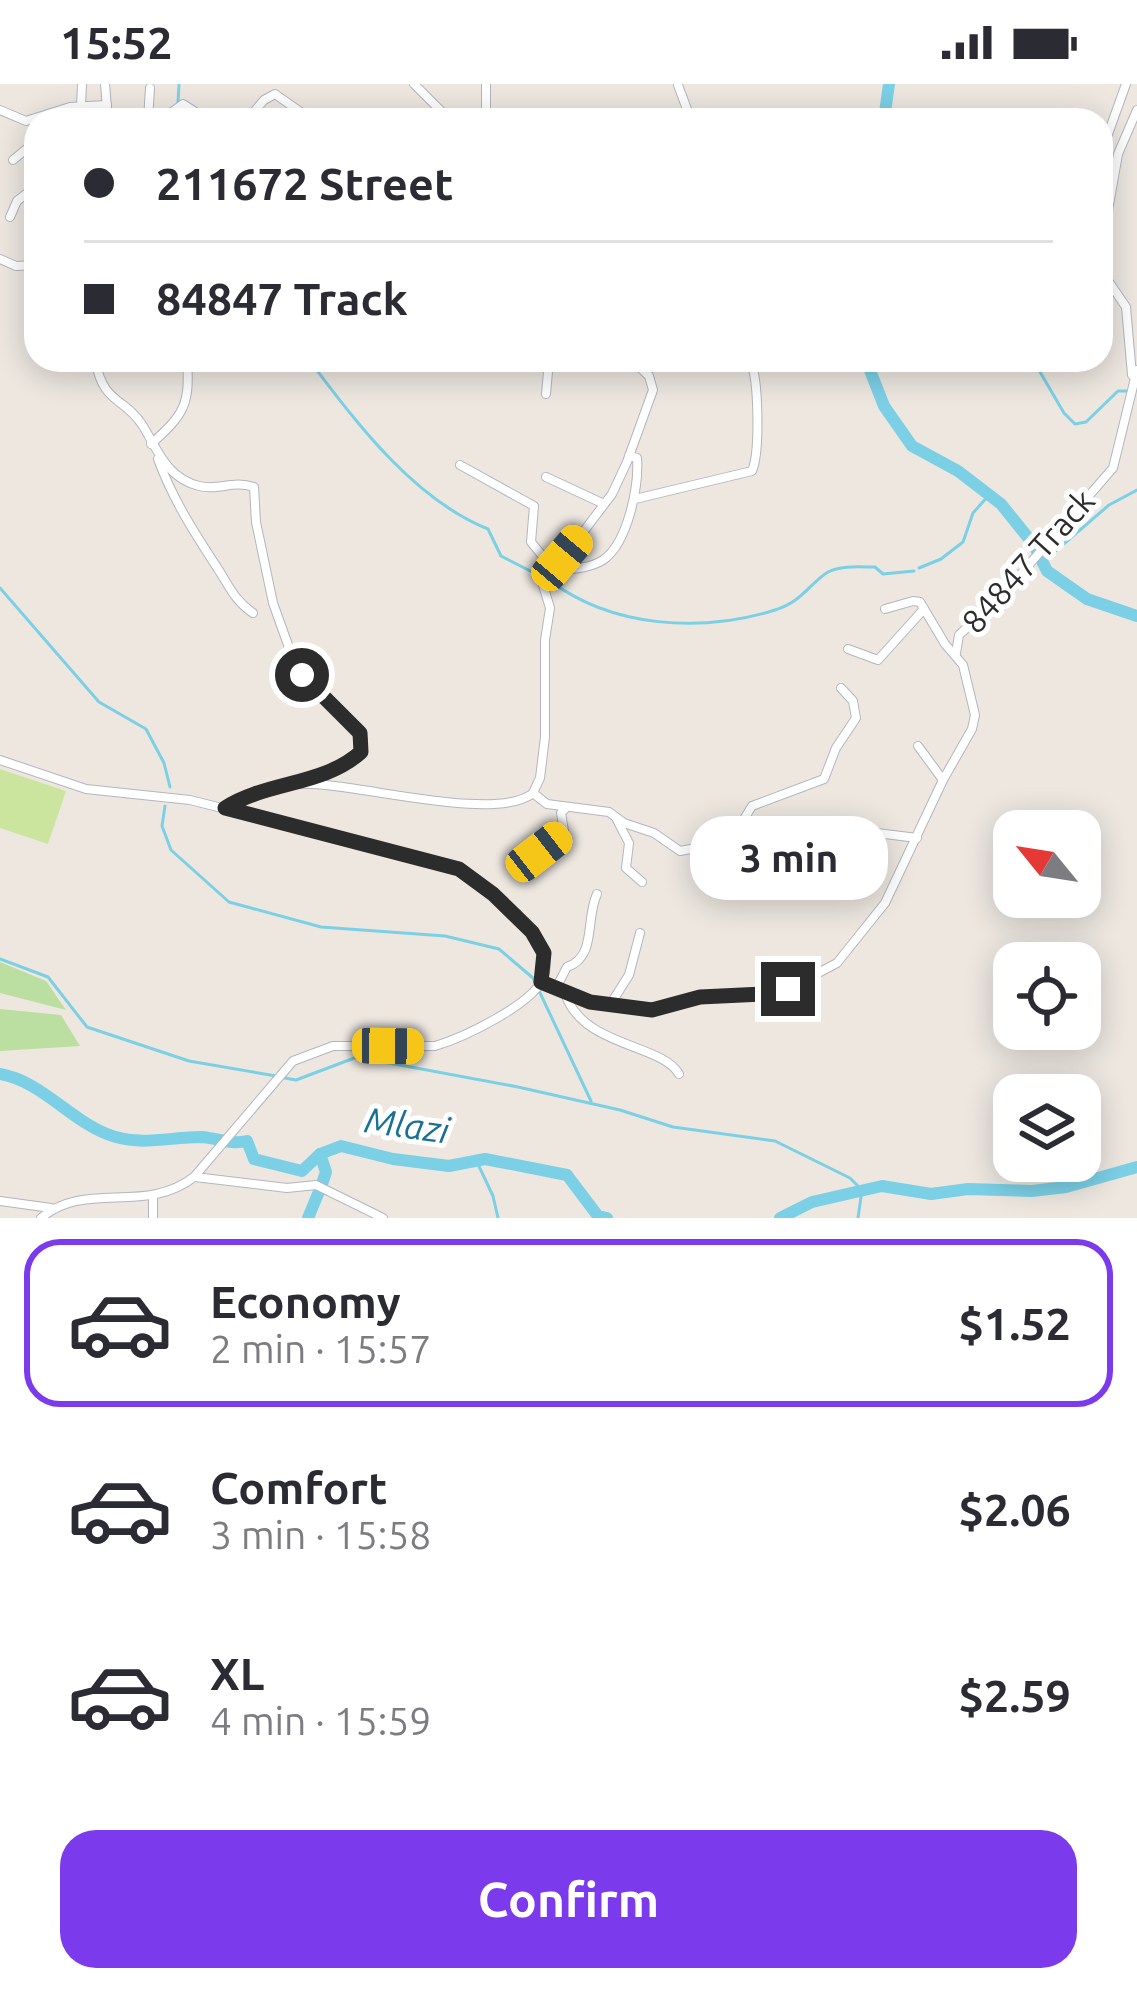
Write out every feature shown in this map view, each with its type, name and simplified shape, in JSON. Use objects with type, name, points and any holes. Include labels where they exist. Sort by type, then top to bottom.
[{"type":"street","points":[[81,106],[82,84]]},
{"type":"street","points":[[105,84],[107,108]]},
{"type":"street","points":[[414,84],[438,108]]},
{"type":"street","points":[[1113,120],[1126,84]]},
{"type":"street","points":[[148,108],[149,88]]},
{"type":"street","points":[[258,108],[275,94],[295,108]]},
{"type":"street","points":[[67,108],[107,105]]},
{"type":"street","points":[[1113,197],[1118,154],[1137,110]]},
{"type":"street","points":[[13,160],[24,151]]},
{"type":"street","points":[[10,217],[24,195]]},
{"type":"street","points":[[1113,286],[1126,307],[1136,393]]},
{"type":"street","points":[[99,372],[107,394],[143,426],[170,495],[197,541],[233,597],[253,613]]},
{"type":"street","points":[[151,444],[188,396],[187,372]]},
{"type":"street","points":[[546,394],[548,372]]},
{"type":"street","points":[[294,784],[420,800],[510,802],[533,793],[540,778],[545,737],[545,640],[550,608],[543,585],[604,504],[629,456],[653,390],[645,372]]},
{"type":"street","points":[[634,500],[752,471],[757,458],[754,372]]},
{"type":"street","name":"84847 Track","points":[[541,982],[566,994],[652,1010],[700,997],[763,994],[804,984],[851,948],[884,903],[973,729],[975,715],[965,669],[956,653],[959,634],[1007,590],[1113,467],[1136,393]]},
{"type":"street","points":[[554,570],[588,566],[607,557],[634,500],[638,461],[629,456]]},
{"type":"street","points":[[157,457],[196,486],[237,482],[254,487],[256,522],[273,604],[298,670],[363,740],[355,758],[294,784],[242,797],[225,808]]},
{"type":"street","points":[[460,464],[534,506],[531,542],[554,570]]},
{"type":"street","points":[[546,478],[604,504]]},
{"type":"street","points":[[885,609],[916,600],[956,653]]},
{"type":"street","points":[[848,649],[878,660],[924,609]]},
{"type":"street","points":[[533,793],[547,804],[609,812],[686,851],[729,840],[755,804],[824,779],[836,748],[856,718],[853,701],[841,688]]},
{"type":"street","points":[[918,746],[943,780]]},
{"type":"street","points":[[0,760],[86,789],[190,800],[459,869],[532,932],[544,953],[541,982],[519,1003],[450,1041],[435,1046],[333,1046],[291,1063],[194,1177],[177,1189],[153,1198],[81,1199],[52,1208],[0,1201]]},
{"type":"street","points":[[539,852],[566,829],[560,813],[566,808]]},
{"type":"street","points":[[616,818],[629,844],[626,868],[642,882]]},
{"type":"street","points":[[789,892],[832,829],[843,821],[877,833],[917,838]]},
{"type":"street","points":[[556,988],[567,967],[584,954],[589,912],[597,894]]},
{"type":"street","points":[[610,1005],[634,963],[640,933]]},
{"type":"street","points":[[566,994],[575,1013],[597,1029],[643,1054],[666,1058],[679,1075]]},
{"type":"street","points":[[194,1177],[287,1188],[316,1185],[383,1218]]},
{"type":"street","points":[[153,1198],[153,1218]]},
{"type":"street","points":[[41,1218],[52,1208]]},
{"type":"green space","points":[[0,769],[66,791],[48,844],[0,828]]},
{"type":"green space","points":[[0,962],[46,981],[66,1010],[0,993]]},
{"type":"green space","points":[[0,1009],[61,1015],[80,1046],[0,1051]]},
{"type":"waterway","points":[[178,108],[179,84]]},
{"type":"waterway","name":"Mlazi","points":[[886,108],[889,84]]},
{"type":"waterway","points":[[319,372],[411,479],[461,516],[488,529],[501,556],[542,577]]},
{"type":"waterway","name":"Mlazi","points":[[871,372],[884,406],[912,446],[958,471],[1001,504],[1034,545],[1047,571],[1087,599],[1137,616]]},
{"type":"waterway","points":[[1040,372],[1075,424],[1086,422],[1118,391],[1128,391]]},
{"type":"waterway","points":[[1044,561],[1109,505],[1137,490]]},
{"type":"waterway","points":[[919,568],[963,542],[973,513],[989,495]]},
{"type":"waterway","points":[[549,580],[574,596],[629,617],[688,623],[775,610],[839,568],[875,567],[883,574],[914,571]]},
{"type":"waterway","points":[[0,588],[99,702],[146,729],[164,763],[170,787]]},
{"type":"waterway","points":[[165,806],[162,826],[171,850],[229,902],[321,927],[445,936],[499,949],[533,978],[591,1101]]},
{"type":"waterway","points":[[0,959],[48,977],[87,1027],[189,1061],[276,1076]]},
{"type":"waterway","points":[[285,1078],[296,1080],[357,1057],[518,1087],[673,1127],[775,1141],[850,1178],[862,1190],[858,1218]]},
{"type":"waterway","name":"Mlazi","points":[[0,1074],[29,1084],[93,1127],[119,1138],[247,1141],[254,1159],[302,1171],[320,1154],[341,1146],[449,1166],[485,1159],[567,1175],[598,1216],[607,1218]]},
{"type":"waterway","points":[[320,1154],[326,1172],[322,1184]]},
{"type":"waterway","points":[[476,1160],[498,1218]]},
{"type":"waterway","name":"Mlazi","points":[[780,1218],[812,1202],[882,1186],[931,1194],[968,1189],[1032,1191],[1066,1187],[1137,1167]]},
{"type":"waterway","points":[[308,1218],[320,1189]]},
{"type":"route","points":[[302,675],[360,733],[361,752],[297,784],[242,797],[225,808],[459,869],[532,932],[546,962],[541,982],[590,1002],[652,1010],[700,997],[788,989]]}]
